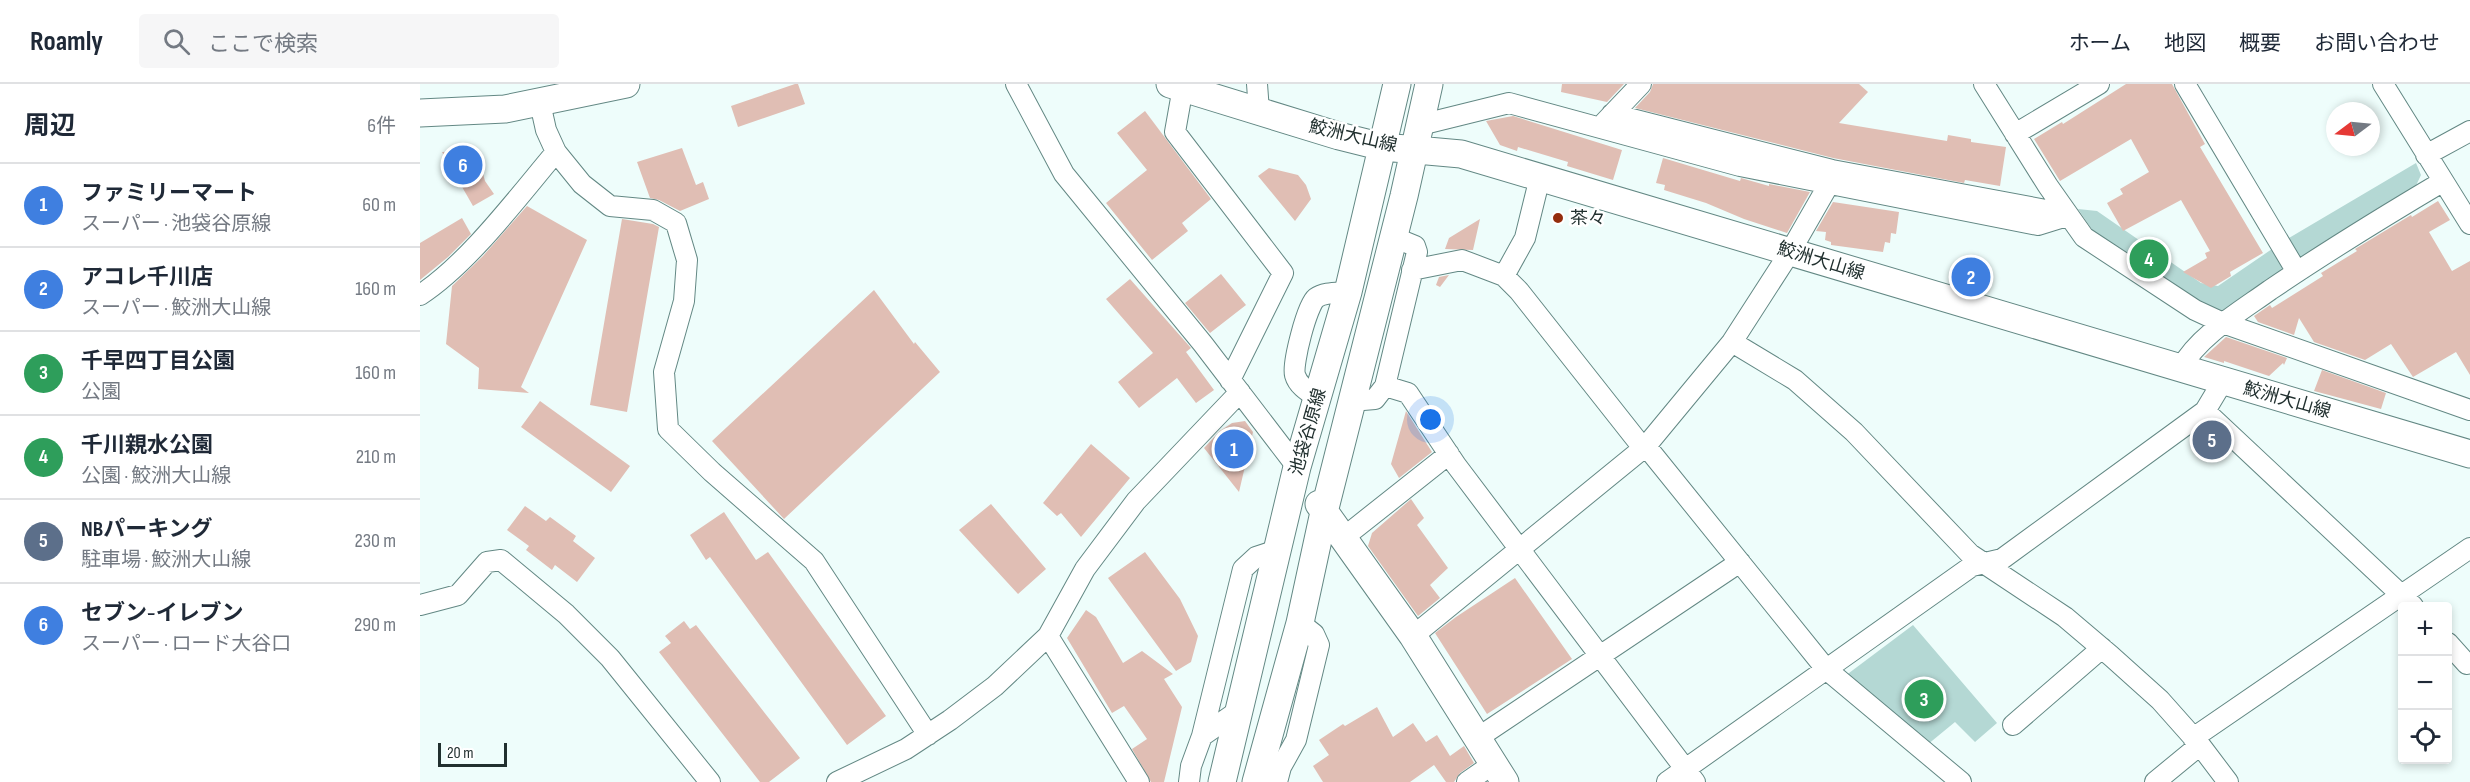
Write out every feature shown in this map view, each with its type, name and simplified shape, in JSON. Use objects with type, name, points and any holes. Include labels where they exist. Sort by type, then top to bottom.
[{"type":"main road","points":[[420,113],[466,112],[540,103],[626,84]]},
{"type":"main road","name":"池袋谷原線","points":[[1222,782],[1297,467],[1348,292],[1397,84]]},
{"type":"main road","name":"池袋谷原線","points":[[1256,782],[1300,623],[1324,512],[1429,84]]},
{"type":"main road","name":"鮫洲大山線","points":[[1176,86],[1383,147],[1417,137],[1461,154],[2470,454]]},
{"type":"main road","points":[[1297,467],[1324,512],[1413,636],[1499,773]]},
{"type":"street","points":[[1016,84],[1064,174],[1203,344],[1297,467]]},
{"type":"street","points":[[1257,84],[1259,111]]},
{"type":"street","points":[[1598,129],[1641,84]]},
{"type":"street","points":[[1984,84],[2067,216],[2084,237],[2194,310],[2223,323],[2470,410]]},
{"type":"street","points":[[2015,134],[2099,84]]},
{"type":"street","points":[[2185,84],[2297,272]]},
{"type":"street","points":[[2383,84],[2470,224]]},
{"type":"street","points":[[837,782],[906,749],[928,735],[994,686],[1048,636],[1085,569],[1136,501],[1235,386],[1283,273],[1175,132],[1176,86]]},
{"type":"street","points":[[540,103],[546,130],[556,152],[582,184],[610,206],[653,210],[676,223],[687,260],[684,302],[664,372],[669,429],[712,472],[814,561],[928,735]]},
{"type":"street","points":[[1417,137],[1509,103],[1740,166],[1828,184],[2038,225],[2067,216]]},
{"type":"street","points":[[1612,114],[1832,170],[2046,210]]},
{"type":"street","points":[[2426,155],[2470,130]]},
{"type":"street","points":[[420,295],[436,285],[486,234],[556,152]]},
{"type":"street","points":[[1504,276],[1524,238],[1540,177]]},
{"type":"street","points":[[2181,368],[2186,359],[2223,323],[2357,232],[2442,182]]},
{"type":"street","points":[[1413,636],[1644,447],[1732,342],[1790,252],[1828,184]]},
{"type":"street","points":[[1351,401],[1375,399],[1385,386],[1417,252],[1415,246],[1393,237]]},
{"type":"street","points":[[1412,270],[1462,260],[1504,276],[1519,291],[1826,669],[1961,782]]},
{"type":"street","points":[[1732,342],[1795,380],[1854,432],[1970,554],[2065,617],[2102,648],[2160,700],[2197,741],[2228,782]]},
{"type":"street","points":[[1667,782],[1690,776],[1826,669],[1972,566],[2002,559],[2205,411],[2223,381]]},
{"type":"street","points":[[1385,386],[1408,393],[1449,454],[1690,776]]},
{"type":"street","points":[[2205,411],[2408,601]]},
{"type":"street","points":[[1342,538],[1449,454]]},
{"type":"street","points":[[2155,782],[2197,741],[2408,601],[2470,548]]},
{"type":"street","points":[[1189,782],[1191,766],[1202,736],[1243,570],[1256,557],[1277,550]]},
{"type":"street","points":[[420,605],[458,595],[487,562],[501,560],[566,614],[610,658],[710,782]]},
{"type":"street","points":[[1476,738],[1740,562]]},
{"type":"street","points":[[1277,782],[1281,767],[1296,740],[1319,645],[1314,634],[1300,623]]},
{"type":"street","points":[[1048,636],[1139,782]]},
{"type":"street","points":[[2452,647],[2467,664]]},
{"type":"street","points":[[2013,725],[2102,648]]},
{"type":"street","points":[[1202,736],[1238,711]]},
{"type":"street","points":[[1467,782],[1499,773]]},
{"type":"shaded area","points":[[2416,163],[2421,175],[2412,194],[2298,262],[2284,241]]},
{"type":"shaded area","points":[[2078,209],[2097,211],[2201,283],[2218,286],[2272,249],[2286,270],[2222,312],[2172,288],[2093,231]]},
{"type":"shaded area","points":[[1913,625],[1997,723],[1975,742],[1955,722],[1927,745],[1845,676]]},
{"type":"building","points":[[798,84],[805,104],[738,127],[731,106]]},
{"type":"building","points":[[1562,84],[1624,84],[1607,102],[1561,92]]},
{"type":"building","points":[[1653,84],[1859,84],[1868,92],[1839,123],[1947,141],[1948,135],[1971,139],[1971,142],[2006,147],[2000,186],[1965,180],[1964,183],[1833,158],[1635,108],[1650,92]]},
{"type":"building","points":[[2126,84],[2172,84],[2205,144],[2200,147],[2263,253],[2230,272],[2231,276],[2211,288],[2183,272],[2207,258],[2205,253],[2210,251],[2181,200],[2123,231],[2107,203],[2123,194],[2120,189],[2149,172],[2131,139],[2060,181],[2034,139],[2062,122],[2063,124]]},
{"type":"building","points":[[1145,111],[1211,199],[1182,223],[1188,231],[1152,260],[1106,203],[1147,170],[1117,133]]},
{"type":"building","points":[[1513,116],[1622,150],[1613,180],[1567,166],[1568,162],[1518,147],[1517,151],[1500,145],[1486,121]]},
{"type":"building","points":[[682,148],[696,185],[703,182],[709,199],[680,211],[650,198],[637,162]]},
{"type":"building","points":[[477,151],[485,181],[494,194],[473,206],[442,152]]},
{"type":"building","points":[[1663,158],[1740,181],[1741,178],[1769,186],[1769,184],[1810,192],[1787,233],[1664,190],[1665,185],[1656,183]]},
{"type":"building","points":[[1269,168],[1298,175],[1306,185],[1311,199],[1295,221],[1258,176]]},
{"type":"building","points":[[2438,201],[2450,220],[2429,232],[2452,271],[2470,261],[2470,375],[2456,352],[2413,377],[2391,344],[2365,360],[2314,342],[2299,318],[2294,335],[2258,322],[2254,316],[2270,305],[2272,308],[2323,276],[2321,273],[2357,251],[2355,249]]},
{"type":"building","points":[[1833,202],[1899,212],[1896,234],[1891,233],[1890,243],[1885,242],[1883,252],[1831,245],[1831,242],[1825,240],[1826,232],[1816,231]]},
{"type":"building","points":[[527,206],[587,240],[521,387],[529,393],[478,389],[479,368],[446,344],[452,286],[483,256]]},
{"type":"building","points":[[462,218],[471,234],[420,280],[420,243]]},
{"type":"building","points":[[622,219],[659,227],[627,412],[590,405]]},
{"type":"building","points":[[1480,219],[1473,250],[1445,249],[1449,238]]},
{"type":"building","points":[[1221,274],[1246,305],[1210,333],[1185,303]]},
{"type":"building","points":[[1449,275],[1440,287],[1436,285],[1439,277]]},
{"type":"building","points":[[1130,279],[1191,348],[1186,352],[1214,390],[1196,403],[1177,378],[1139,408],[1118,382],[1153,353],[1106,299]]},
{"type":"building","points":[[874,290],[914,344],[915,342],[940,372],[784,519],[712,441]]},
{"type":"building","points":[[2226,337],[2287,358],[2284,365],[2283,363],[2269,376],[2204,357]]},
{"type":"building","points":[[2322,370],[2386,393],[2381,409],[2314,391]]},
{"type":"building","points":[[540,401],[630,466],[611,492],[521,427]]},
{"type":"building","points":[[1406,411],[1432,452],[1399,478],[1391,464]]},
{"type":"building","points":[[1245,421],[1253,432],[1239,492],[1204,448],[1220,431],[1232,423]]},
{"type":"building","points":[[1091,444],[1130,478],[1081,537],[1061,513],[1057,516],[1043,503]]},
{"type":"building","points":[[1411,499],[1424,518],[1417,525],[1448,568],[1430,585],[1440,598],[1418,616],[1368,546],[1372,533]]},
{"type":"building","points":[[991,504],[1046,569],[1018,594],[959,530]]},
{"type":"building","points":[[525,506],[546,521],[550,517],[576,536],[573,541],[595,558],[577,582],[555,565],[552,570],[526,550],[529,546],[507,530]]},
{"type":"building","points":[[724,512],[756,560],[768,552],[886,716],[847,745],[710,557],[706,560],[690,535]]},
{"type":"building","points":[[1145,552],[1180,599],[1198,636],[1191,662],[1176,671],[1108,578]]},
{"type":"building","points":[[1515,578],[1572,659],[1487,714],[1435,633]]},
{"type":"building","points":[[1086,610],[1096,617],[1123,663],[1142,651],[1173,674],[1164,679],[1182,707],[1164,782],[1151,782],[1132,749],[1147,739],[1124,706],[1112,713],[1067,638]]},
{"type":"building","points":[[684,621],[690,629],[696,625],[800,758],[769,782],[760,782],[659,652],[671,643],[665,636]]},
{"type":"building","points":[[1377,707],[1393,737],[1413,723],[1426,742],[1437,735],[1450,756],[1464,746],[1474,763],[1460,773],[1454,782],[1446,782],[1434,765],[1410,782],[1323,782],[1313,766],[1329,755],[1319,740],[1343,724],[1345,726]]},
{"type":"place","name":"セブン-イレブン","points":[[463,165]]},
{"type":"place","name":"茶々","points":[[1558,218]]},
{"type":"place","name":"千川親水公園","points":[[2149,259]]},
{"type":"place","name":"アコレ千川店","points":[[1971,277]]},
{"type":"place","name":"NBパーキング","points":[[2212,440]]},
{"type":"place","name":"ファミリーマート","points":[[1234,449]]},
{"type":"place","name":"千早四丁目公園","points":[[1924,699]]}]
